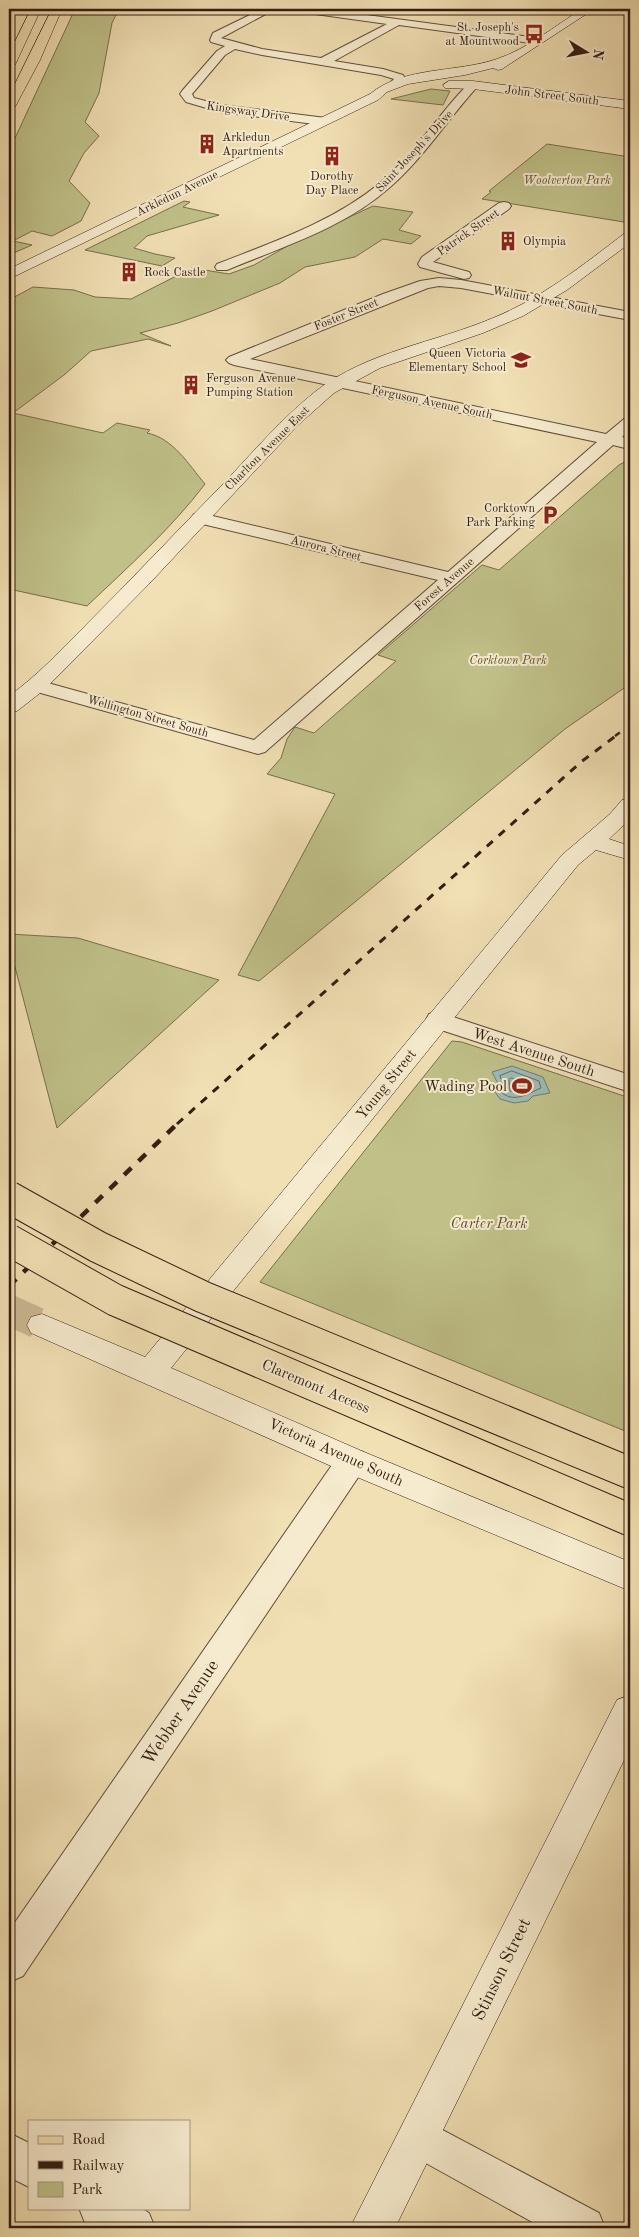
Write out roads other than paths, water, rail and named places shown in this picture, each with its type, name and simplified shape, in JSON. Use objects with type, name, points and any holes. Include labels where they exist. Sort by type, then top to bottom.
[{"type":"main road","points":[[9,65],[36,9]]},
{"type":"main road","points":[[9,107],[58,9]]},
{"type":"main road","name":"Saint Joseph's Drive","points":[[473,85],[589,9]]},
{"type":"main road","name":"Arkledun Avenue","points":[[9,275],[374,97],[380,90],[395,84],[475,69],[513,57]]},
{"type":"main road","name":"John Street South","points":[[427,78],[630,105]]},
{"type":"main road","name":"John Street South","points":[[374,97],[420,86],[473,85]]},
{"type":"main road","name":"Charlton Avenue East","points":[[9,706],[37,686],[290,422],[314,400],[340,382],[369,367],[496,323],[544,299],[577,278],[630,236]]},
{"type":"main road","name":"Young Street","points":[[151,1371],[570,860],[591,840],[618,819],[630,805]]},
{"type":"main road","points":[[591,840],[630,853]]},
{"type":"main road","points":[[9,1197],[98,1247],[203,1297],[630,1473]]},
{"type":"main road","name":"Claremont Access","points":[[9,1240],[115,1300],[630,1520]]},
{"type":"main road","name":"Victoria Avenue South","points":[[42,1325],[352,1460],[630,1577]]},
{"type":"main road","name":"Stinson Street","points":[[372,2228],[630,1711]]},
{"type":"street","points":[[232,46],[218,42],[215,37],[270,9]]},
{"type":"street","points":[[301,9],[538,41]]},
{"type":"street","points":[[323,62],[398,22]]},
{"type":"street","name":"John Street South","points":[[232,46],[427,78]]},
{"type":"street","name":"Kingsway Drive","points":[[232,46],[221,53],[188,91],[186,94],[190,100],[220,108],[322,121]]},
{"type":"street","name":"John Street South","points":[[382,72],[399,77],[400,80],[395,84]]},
{"type":"street","name":"Saint Joseph's Drive","points":[[222,267],[325,222],[371,196],[404,166],[473,85]]},
{"type":"street","name":"Patrick Street","points":[[461,284],[465,275],[431,266],[426,264],[427,260],[504,206]]},
{"type":"street","name":"Foster Street","points":[[234,360],[388,297],[425,284],[439,282],[461,284]]},
{"type":"street","name":"Walnut Street South","points":[[461,284],[630,316]]},
{"type":"street","name":"Ferguson Avenue South","points":[[234,360],[630,444]]},
{"type":"street","name":"Forest Avenue","points":[[258,748],[630,422]]},
{"type":"street","name":"Aurora Street","points":[[200,518],[451,578]]},
{"type":"street","name":"Wellington Street South","points":[[37,686],[258,748]]},
{"type":"street","name":"West Avenue South","points":[[438,1020],[630,1084]]},
{"type":"street","name":"Webber Avenue","points":[[9,1963],[352,1460]]},
{"type":"street","points":[[418,2137],[584,2228]]},
{"type":"street","points":[[9,2154],[28,2165]]},
{"type":"street","points":[[103,2210],[134,2228]]},
{"type":"water","name":"Wading Pool","points":[[512,1066],[543,1077],[550,1093],[533,1096],[528,1101],[514,1103],[500,1099],[495,1092],[498,1084],[492,1072]]},
{"type":"tunnel","points":[[9,1310],[42,1325]]},
{"type":"railway","points":[[615,736],[630,725]]},
{"type":"railway","points":[[177,1124],[581,762],[617,735]]},
{"type":"railway","points":[[9,1286],[179,1122]]},
{"type":"place","name":"St. Joseph's at Mountwood","points":[[534,34]]},
{"type":"place","name":"Arkledun Apartments","points":[[207,144]]},
{"type":"place","name":"Dorothy Day Place","points":[[332,156]]},
{"type":"place","name":"Olympia","points":[[508,241]]},
{"type":"place","name":"Rock Castle","points":[[129,272]]},
{"type":"place","name":"Queen Victoria Elementary School","points":[[521,360]]},
{"type":"place","name":"Ferguson Avenue Pumping Station","points":[[191,385]]},
{"type":"place","name":"Corktown Park Parking","points":[[550,515]]},
{"type":"place","name":"Wading Pool","points":[[522,1086]]},
{"type":"park label","name":"Woolverton Park","points":[[567,180]]},
{"type":"park label","name":"Corktown Park","points":[[508,660]]},
{"type":"park label","name":"Carter Park","points":[[489,1223]]}]
